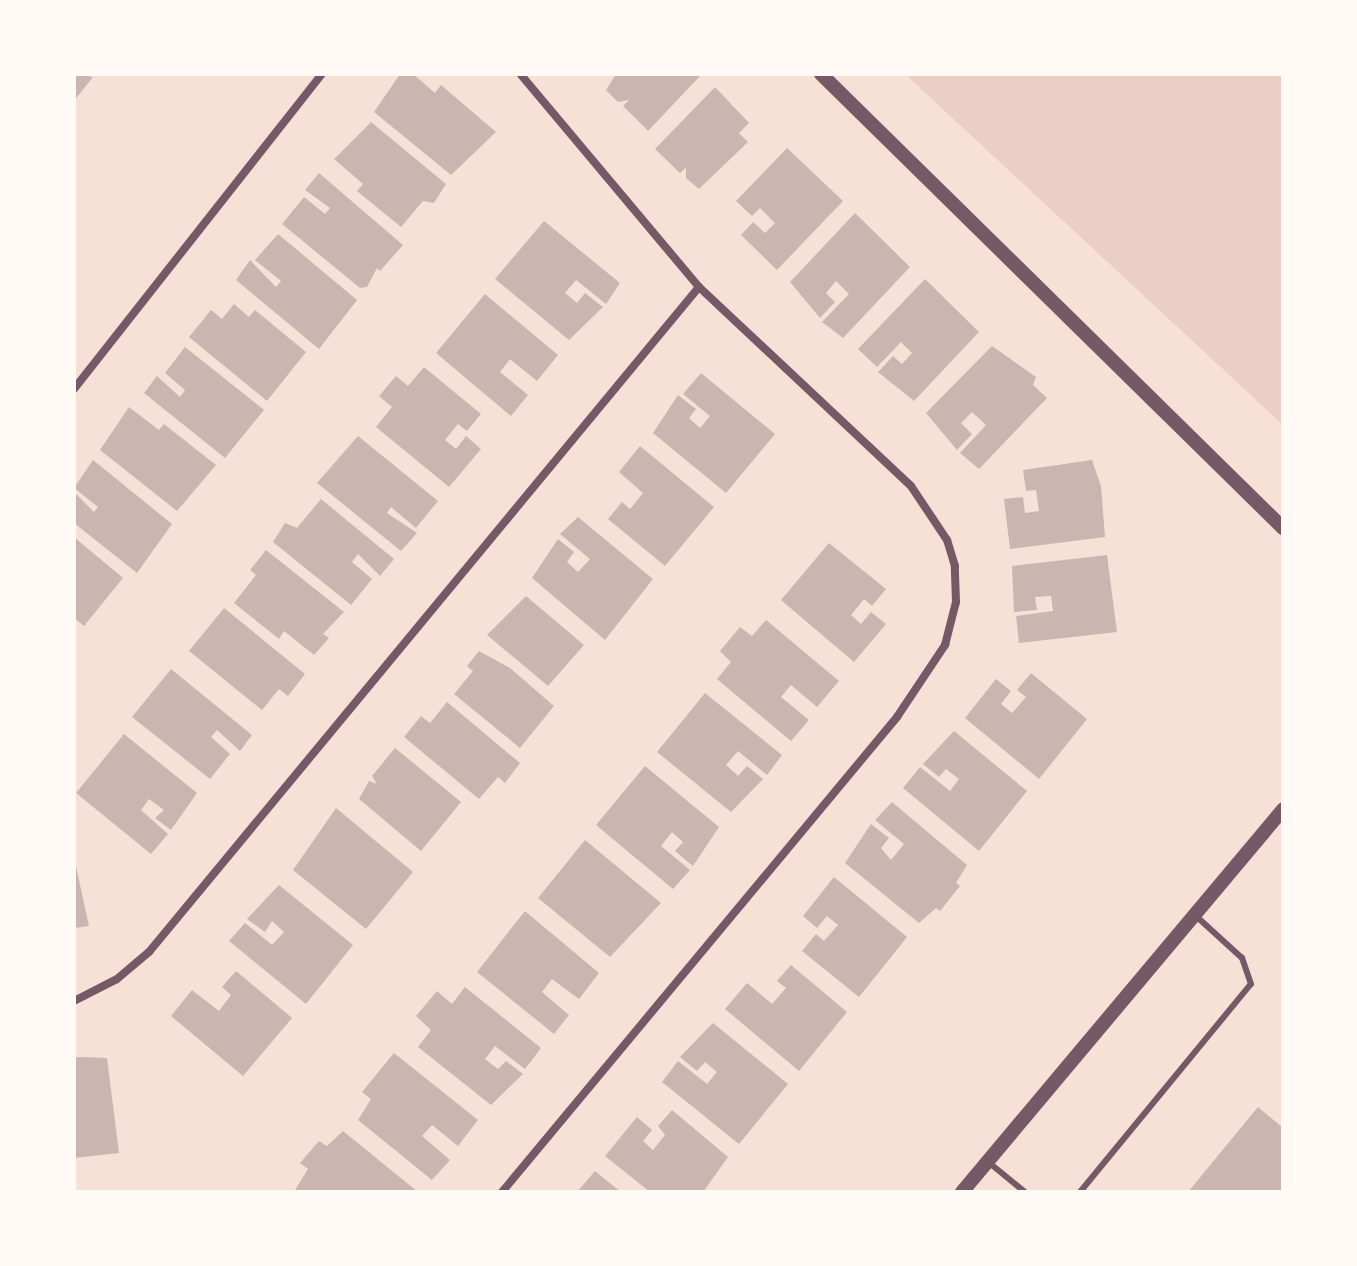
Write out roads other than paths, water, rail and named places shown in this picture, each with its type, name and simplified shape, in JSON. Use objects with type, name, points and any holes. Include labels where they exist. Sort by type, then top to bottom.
[{"type":"street","points":[[74,389],[322,74]]},
{"type":"street","points":[[502,1192],[897,717],[945,645],[956,602],[955,576],[947,540],[911,486],[699,287],[520,74]]},
{"type":"street","points":[[821,74],[1283,528]]},
{"type":"street","points":[[74,1001],[117,979],[149,952],[699,287]]},
{"type":"street","points":[[962,1192],[1283,809]]},
{"type":"lane","points":[[1080,1192],[1251,984],[1242,958],[1194,914]]},
{"type":"lane","points":[[987,1161],[1025,1192]]}]
